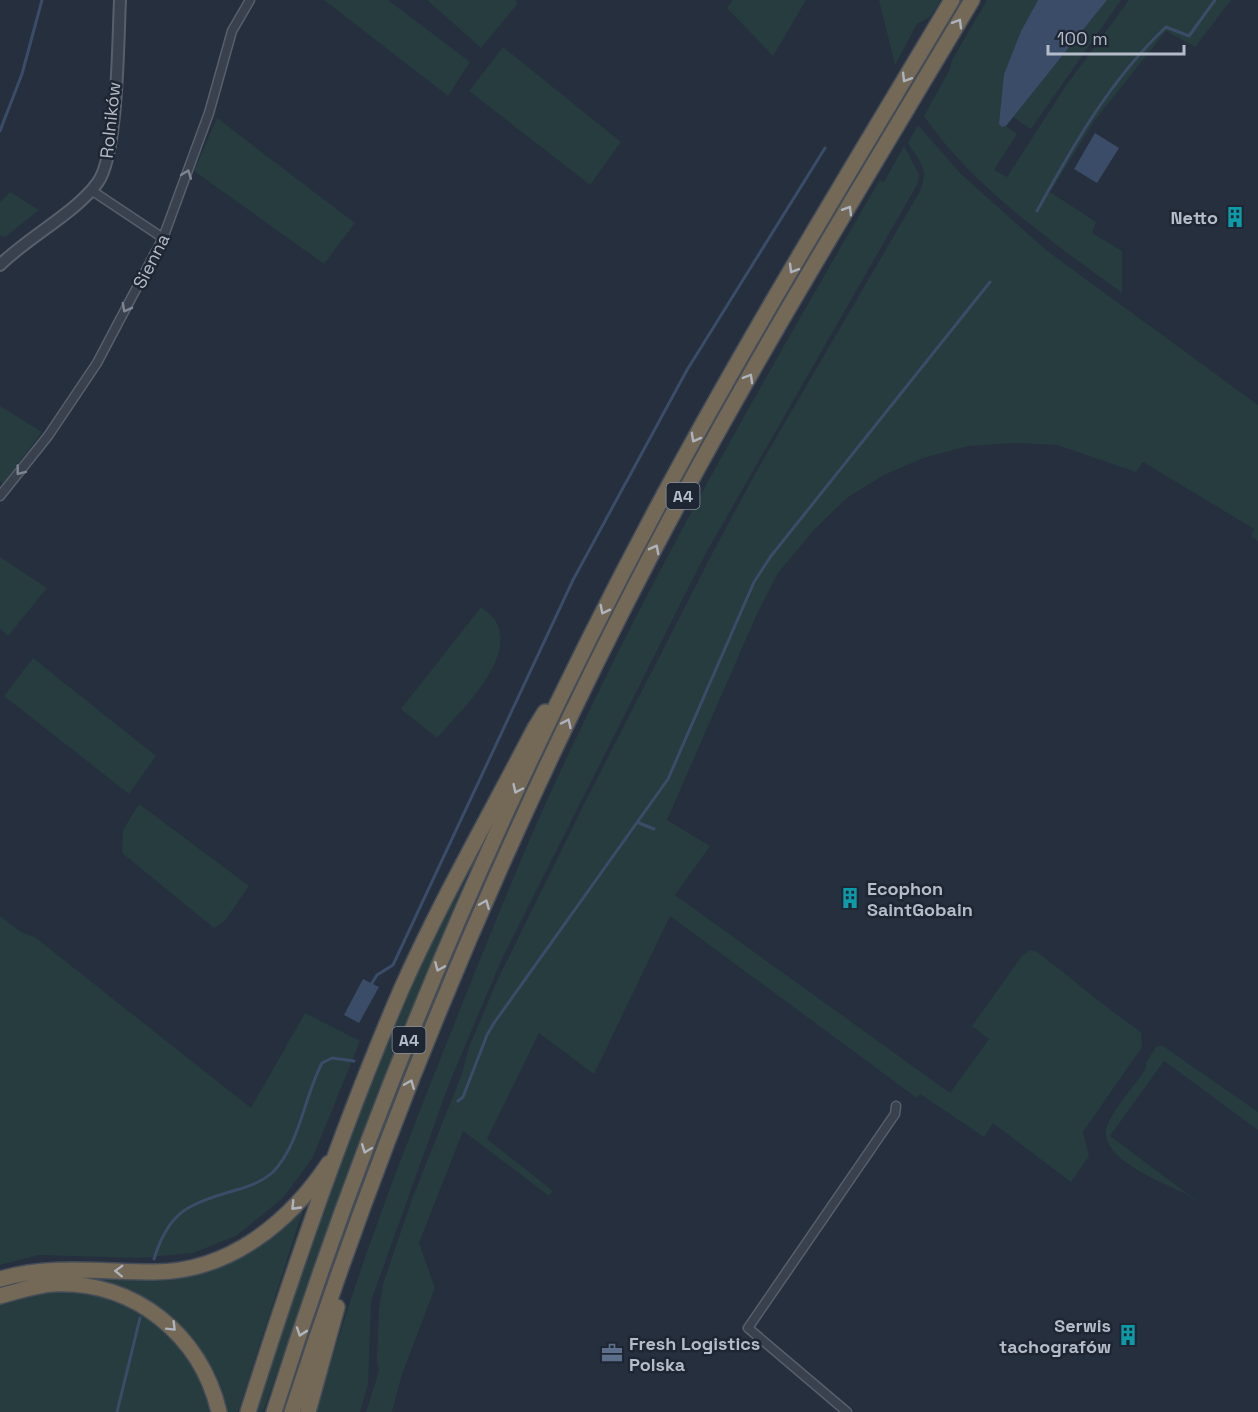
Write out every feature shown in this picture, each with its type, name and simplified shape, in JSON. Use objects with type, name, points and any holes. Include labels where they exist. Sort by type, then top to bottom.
[{"type":"highway","name":"A4","points":[[274,1412],[334,1236],[404,1050],[490,849],[569,679],[711,410],[952,0]]},
{"type":"highway","name":"A4","points":[[292,1412],[373,1178],[460,959],[577,702],[716,436],[972,0]]},
{"type":"highway","points":[[248,1412],[342,1143],[386,1027],[427,934],[535,728],[569,679]]},
{"type":"highway","points":[[0,1279],[54,1269],[158,1272],[190,1268],[214,1261],[244,1247],[275,1226],[306,1195],[342,1143]]},
{"type":"highway","points":[[308,1412],[373,1178]]},
{"type":"highway","points":[[0,1296],[54,1284],[81,1285],[108,1290],[149,1309],[167,1322],[199,1360],[209,1379],[219,1412]]},
{"type":"street","name":"Rolników","points":[[0,265],[91,190],[103,173],[109,153],[120,0]]},
{"type":"street","name":"Sienna","points":[[0,496],[48,436],[97,363],[165,234],[209,113],[232,32],[249,0]]},
{"type":"street","points":[[91,190],[165,234]]},
{"type":"street","points":[[847,1412],[748,1328],[842,1194],[895,1114],[896,1106]]},
{"type":"green space","points":[[324,0],[388,0],[470,62],[448,96]]},
{"type":"green space","points":[[427,0],[515,0],[518,3],[481,48]]},
{"type":"green space","points":[[733,0],[806,0],[773,56],[727,8]]},
{"type":"green space","points":[[879,0],[941,0],[930,17],[917,24],[895,65]]},
{"type":"green space","points":[[987,0],[1038,0],[1021,31],[1004,74],[1002,127],[1006,126],[1017,134],[994,170],[1007,177],[1065,87],[1129,0],[1231,0],[1195,47],[1166,31],[1095,120],[1050,192],[1096,222],[1092,233],[1122,251],[1122,293],[1042,234],[990,190],[943,142],[924,116],[950,69],[952,60]]},
{"type":"green space","points":[[1107,0],[1121,0],[1031,129],[1013,117]]},
{"type":"green space","points":[[503,47],[621,142],[590,185],[469,91]]},
{"type":"green space","points":[[217,118],[355,223],[324,264],[194,171]]},
{"type":"green space","points":[[918,125],[961,174],[1046,250],[1258,405],[1258,541],[1251,537],[1254,529],[1143,462],[1136,472],[1057,445],[1015,443],[969,446],[923,458],[884,475],[848,497],[814,530],[778,573],[757,614],[667,820],[710,846],[675,895],[950,1093],[989,1039],[972,1026],[1022,956],[1030,950],[1037,952],[1141,1032],[1142,1047],[1083,1132],[1089,1156],[1071,1182],[993,1123],[984,1137],[920,1094],[917,1098],[670,916],[594,1074],[539,1033],[487,1139],[553,1191],[549,1196],[463,1131],[419,1243],[435,1288],[402,1374],[392,1412],[366,1412],[379,1371],[377,1360],[379,1309],[383,1284],[412,1199],[461,1076],[469,1047],[497,981],[586,800],[713,552],[756,472],[920,191],[924,176],[922,166],[908,143]]},
{"type":"green space","points":[[904,146],[919,174],[918,183],[706,553],[501,961],[449,1084],[371,1301],[368,1385],[360,1412],[317,1412],[344,1320],[391,1185],[491,931],[560,771],[613,661],[723,454],[879,181],[884,182]]},
{"type":"green space","points":[[10,192],[39,210],[5,237],[0,235],[0,202]]},
{"type":"green space","points":[[0,406],[42,432],[3,484],[0,481]]},
{"type":"green space","points":[[0,557],[47,588],[8,636],[0,629]]},
{"type":"green space","points":[[481,607],[495,620],[500,635],[499,651],[483,684],[437,738],[401,709]]},
{"type":"green space","points":[[33,658],[156,756],[129,794],[4,696]]},
{"type":"green space","points":[[139,804],[249,886],[224,922],[214,928],[122,853],[123,830]]},
{"type":"green space","points":[[474,859],[347,1173],[263,1412],[255,1412],[312,1242],[375,1073],[433,937]]},
{"type":"green space","points":[[0,916],[21,932],[36,938],[251,1108],[305,1013],[360,1041],[313,1157],[283,1198],[236,1236],[193,1253],[138,1258],[39,1255],[0,1265]]},
{"type":"green space","points":[[1157,1046],[1163,1046],[1258,1112],[1258,1130],[1164,1061],[1110,1136],[1205,1207],[1131,1166],[1110,1147],[1106,1135],[1112,1116],[1145,1070],[1147,1061]]},
{"type":"green space","points":[[303,1210],[238,1412],[226,1412],[211,1370],[187,1335],[172,1320],[137,1296],[116,1287],[0,1291],[0,1286],[19,1281],[55,1277],[168,1278],[211,1269],[231,1261],[269,1239]]},
{"type":"green space","points":[[78,1290],[124,1301],[171,1336],[196,1371],[208,1397],[211,1412],[0,1412],[0,1304],[31,1293]]},
{"type":"water","points":[[1038,0],[1107,0],[1006,126],[1002,127],[999,124],[1004,74],[1021,31]]},
{"type":"water","points":[[1095,133],[1119,148],[1097,183],[1074,169]]},
{"type":"water","points":[[363,979],[379,987],[359,1023],[344,1015]]},
{"type":"waterway","points":[[0,131],[22,74],[42,0]]},
{"type":"waterway","points":[[1037,211],[1079,137],[1127,69],[1166,27],[1189,36],[1215,0]]},
{"type":"waterway","points":[[372,983],[377,975],[393,965],[573,580],[687,370],[825,148]]},
{"type":"waterway","points":[[458,1101],[463,1097],[487,1035],[494,1023],[668,779],[754,582],[771,556],[990,282]]},
{"type":"waterway","points":[[639,823],[654,829]]},
{"type":"waterway","points":[[154,1259],[167,1230],[183,1211],[205,1200],[256,1183],[273,1172],[290,1148],[322,1063],[332,1058],[354,1061]]},
{"type":"waterway","points":[[117,1412],[140,1318]]},
{"type":"place","name":"Netto","points":[[1235,217]]},
{"type":"place","name":"Ecophon SaintGobain","points":[[850,898]]},
{"type":"place","name":"Serwis tachografów","points":[[1128,1335]]},
{"type":"place","name":"Fresh Logistics Polska","points":[[612,1353]]}]
